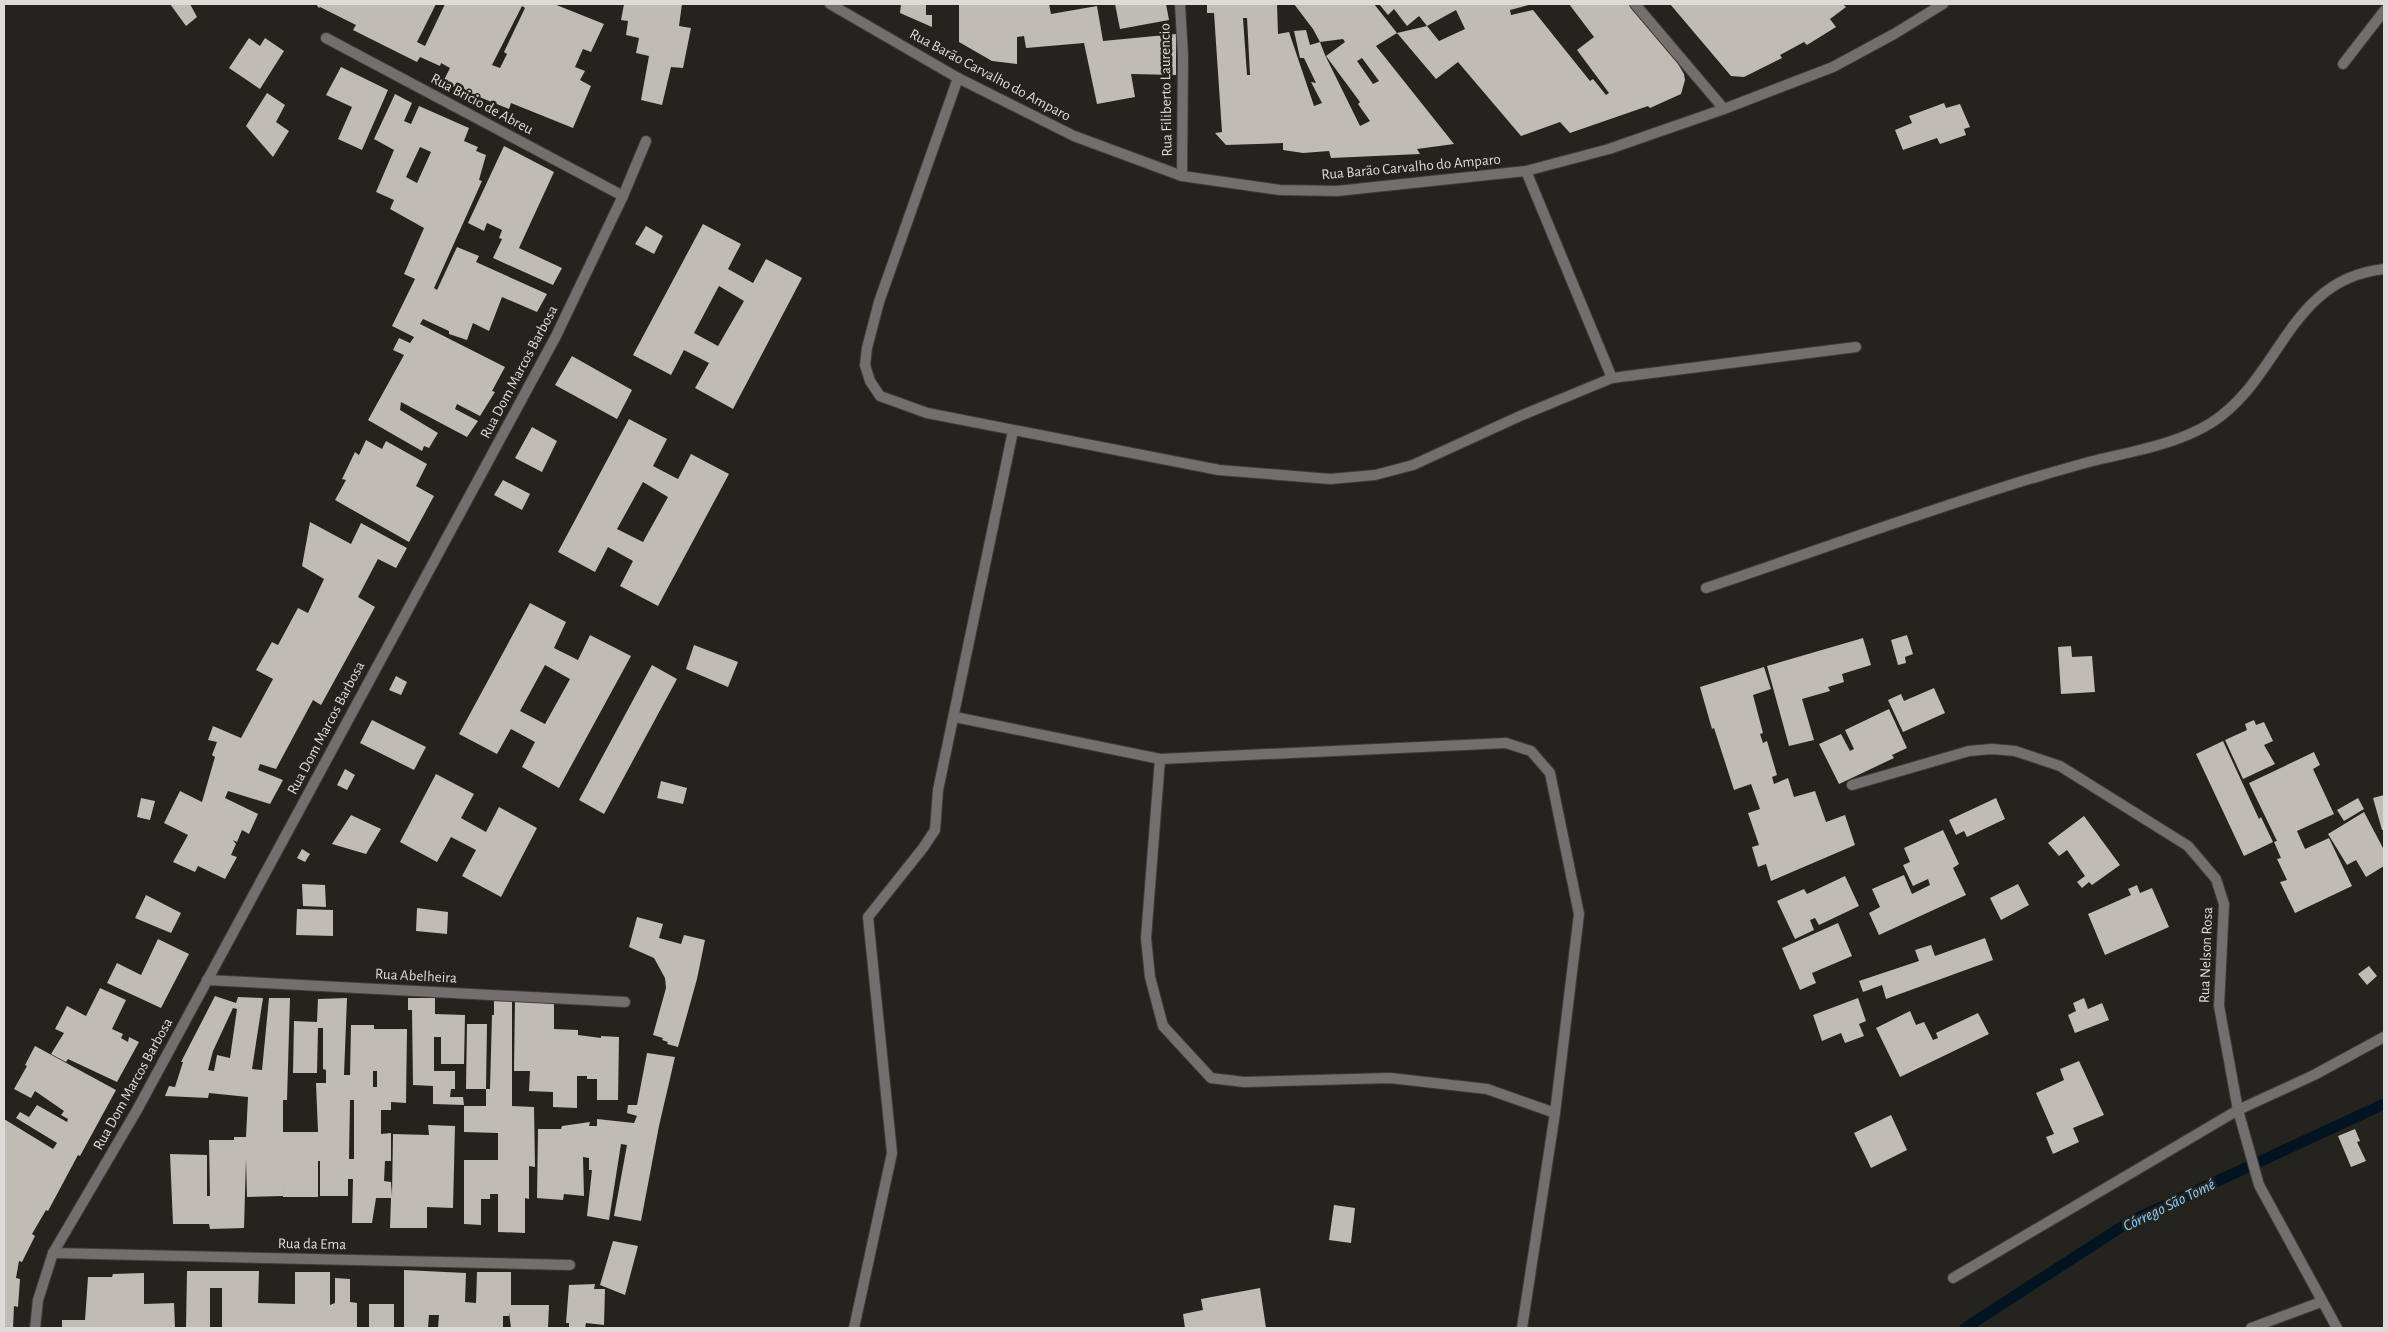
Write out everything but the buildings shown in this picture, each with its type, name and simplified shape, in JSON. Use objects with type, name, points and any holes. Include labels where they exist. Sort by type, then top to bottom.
[{"type":"street","name":"Rua Barão Carvalho do Amparo","points":[[830,4],[958,78],[1074,136],[1182,176],[1280,190],[1337,191],[1526,171],[1609,149],[1724,109],[1833,67],[1894,34],[1943,4]]},
{"type":"street","name":"Rua Filiberto Laurencio","points":[[1180,4],[1183,56],[1182,176]]},
{"type":"street","points":[[1635,4],[1724,109]]},
{"type":"street","points":[[2343,64],[2384,11]]},
{"type":"street","name":"Rua Bricio de Abreu","points":[[326,38],[623,196]]},
{"type":"street","points":[[958,78],[880,302],[867,348],[865,365],[870,381],[880,396],[927,413],[1013,431],[1151,455],[1219,470],[1330,479],[1375,475],[1413,465],[1520,416],[1612,378],[1856,347]]},
{"type":"street","name":"Rua Dom Marcos Barbosa","points":[[35,1328],[38,1300],[53,1253],[136,1110],[556,336],[623,196],[646,141]]},
{"type":"street","points":[[1526,171],[1612,378]]},
{"type":"street","points":[[1706,588],[2024,481],[2156,445],[2210,424],[2235,406],[2300,314],[2324,292],[2348,277],[2384,268]]},
{"type":"street","points":[[854,1328],[892,1153],[868,917],[923,848],[934,830],[938,790],[955,717],[1013,431]]},
{"type":"street","points":[[955,717],[1160,758],[1506,743],[1531,751],[1550,773],[1579,914],[1555,1113],[1522,1328]]},
{"type":"street","name":"Rua Nelson Rosa","points":[[1852,785],[1969,751],[1992,749],[2015,751],[2060,766],[2188,846],[2216,879],[2224,904],[2218,1006],[2238,1110],[2259,1185],[2321,1302],[2337,1328]]},
{"type":"street","points":[[1160,758],[1146,938],[1150,977],[1163,1026],[1211,1078],[1244,1082],[1390,1078],[1487,1089],[1555,1113]]},
{"type":"street","name":"Rua Abelheira","points":[[206,980],[625,1002]]},
{"type":"street","points":[[1953,1278],[2238,1110],[2314,1075],[2384,1037]]},
{"type":"street","name":"Rua da Ema","points":[[53,1253],[570,1265]]},
{"type":"street","points":[[2251,1328],[2321,1302]]},
{"type":"waterway","name":"Córrego São Tomé","points":[[1965,1328],[2129,1222],[2384,1104]]}]
